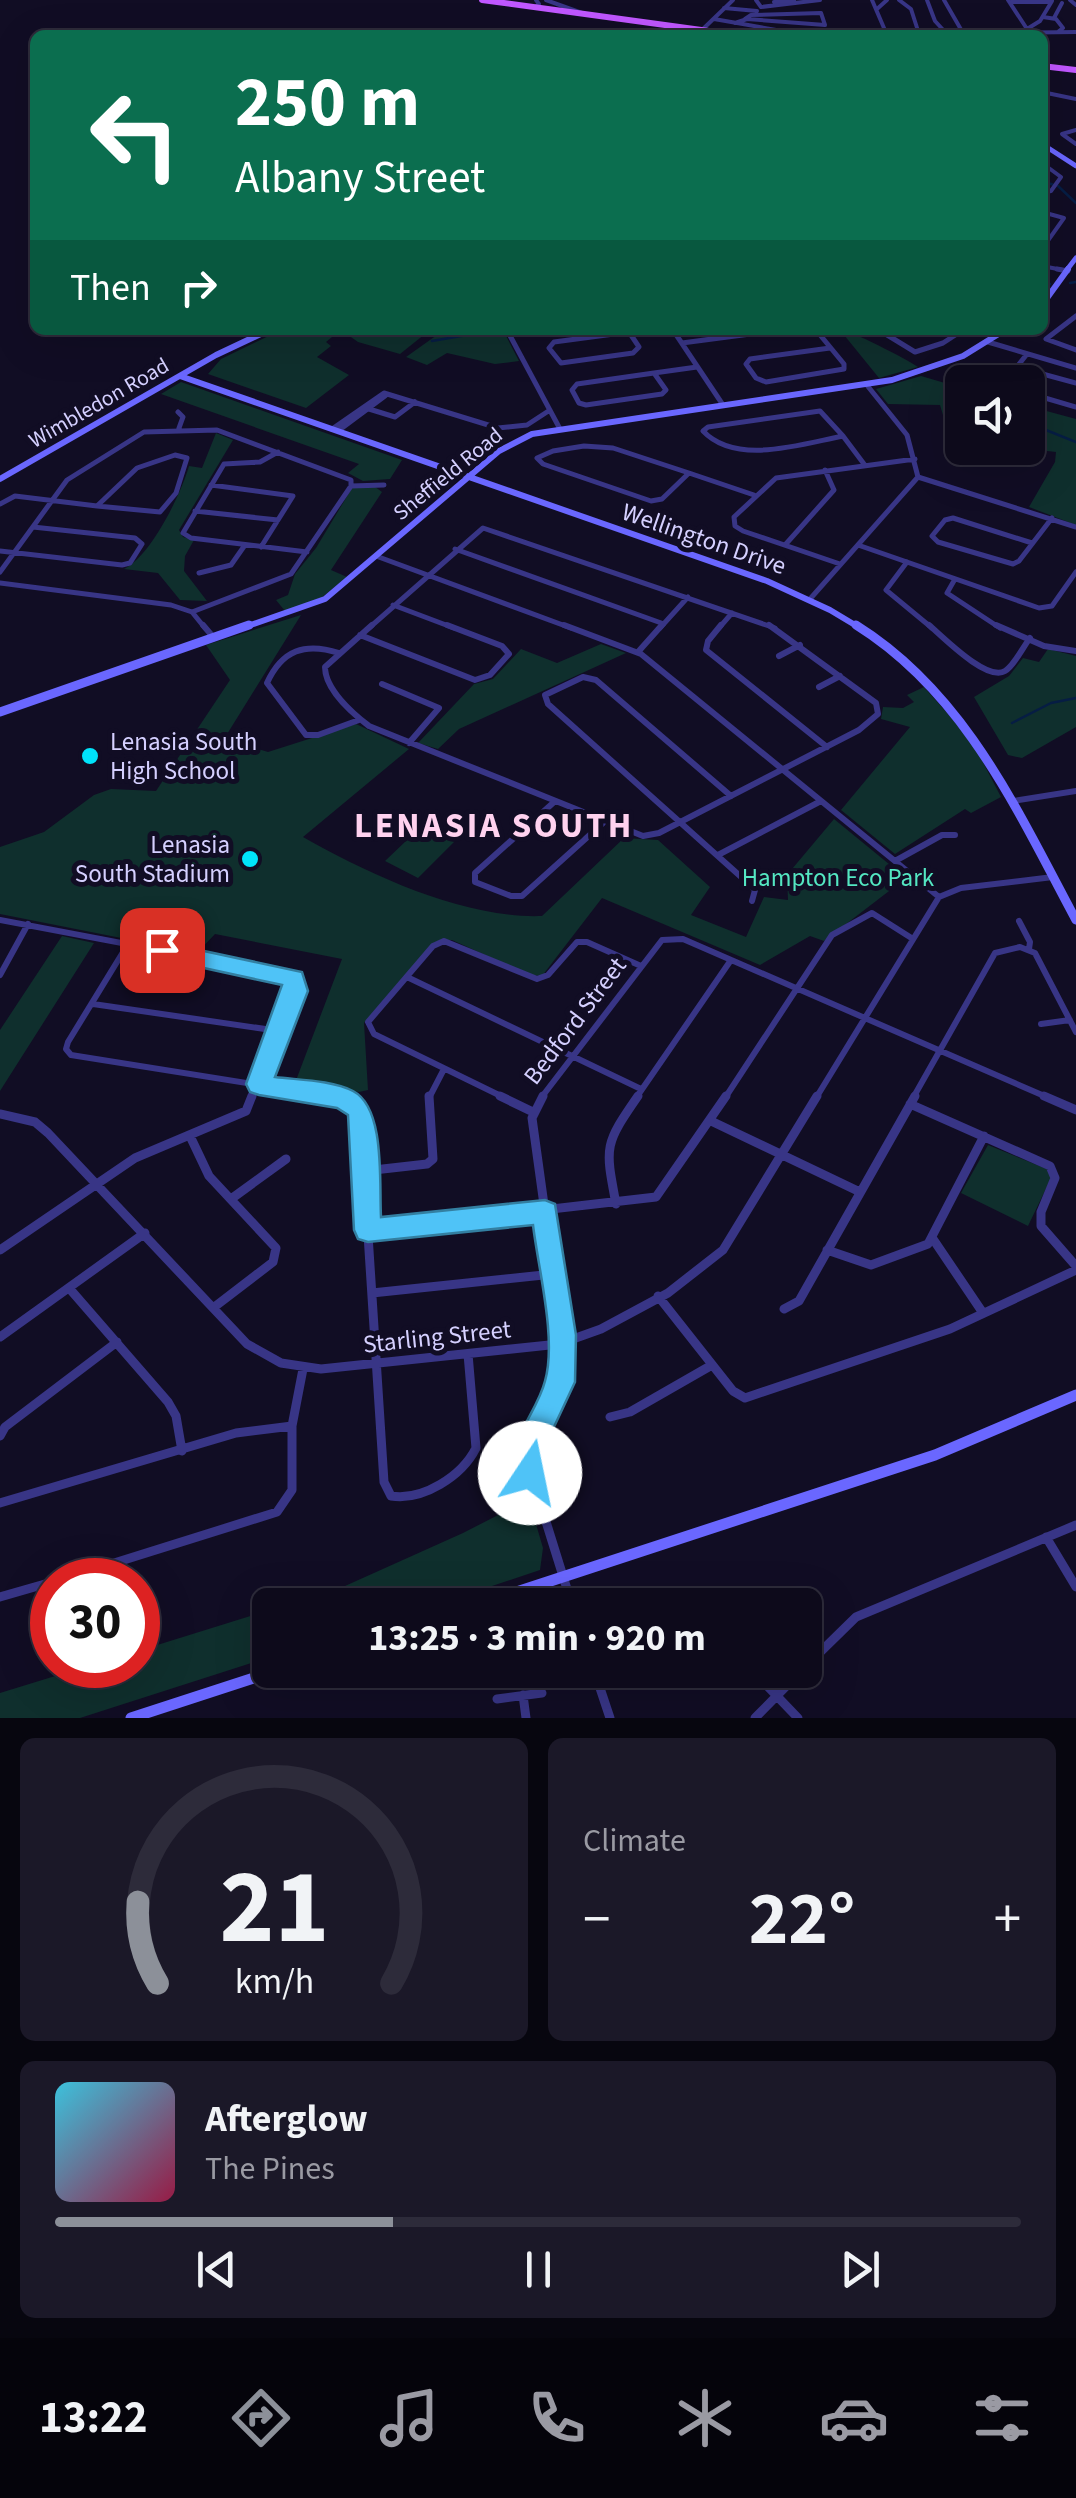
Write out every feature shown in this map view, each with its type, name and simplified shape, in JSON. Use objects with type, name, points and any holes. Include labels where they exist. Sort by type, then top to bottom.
[{"type":"main road","points":[[482,0],[536,4],[694,30]]},
{"type":"main road","points":[[623,19],[688,30]]},
{"type":"main road","points":[[1048,68],[1076,70]]},
{"type":"street","points":[[546,0],[582,13]]},
{"type":"street","points":[[702,30],[734,0]]},
{"type":"street","points":[[726,7],[794,0]]},
{"type":"street","points":[[758,3],[820,0]]},
{"type":"street","points":[[872,0],[885,30]]},
{"type":"street","points":[[877,9],[887,0]]},
{"type":"street","points":[[899,0],[911,9],[918,30]]},
{"type":"street","points":[[927,0],[935,21],[943,30]]},
{"type":"street","points":[[944,0],[962,30]]},
{"type":"street","points":[[1070,0],[1076,5]]},
{"type":"street","points":[[1009,1],[1052,1],[1030,30]]},
{"type":"street","points":[[1009,1],[1027,30]]},
{"type":"street","points":[[1054,18],[1062,3]]},
{"type":"street","points":[[726,7],[792,10]]},
{"type":"street","points":[[735,23],[751,15],[823,13],[825,26],[744,19]]},
{"type":"street","points":[[774,22],[812,16],[814,26]]},
{"type":"street","points":[[1043,17],[1054,18],[1063,27],[1058,32]]},
{"type":"street","points":[[714,19],[769,30]]},
{"type":"street","points":[[1048,32],[1076,32]]},
{"type":"street","points":[[1048,93],[1076,99]]},
{"type":"street","points":[[1076,130],[1062,134],[1076,144]]},
{"type":"street","points":[[1048,148],[1076,166]]},
{"type":"street","points":[[1048,168],[1061,177],[1048,192]]},
{"type":"street","points":[[1048,213],[1072,216]]},
{"type":"street","points":[[1048,239],[1062,216]]},
{"type":"street","points":[[1048,297],[1076,258]]},
{"type":"street","points":[[1048,267],[1068,271]]},
{"type":"street","points":[[1076,316],[1046,338],[1076,350]]},
{"type":"street","name":"Wimbledon Road","points":[[0,479],[197,366],[259,335]]},
{"type":"street","points":[[509,335],[560,429]]},
{"type":"street","points":[[606,335],[549,346],[561,363],[633,353],[639,350],[631,335]]},
{"type":"street","points":[[676,335],[723,405]]},
{"type":"street","points":[[682,344],[745,335]]},
{"type":"street","points":[[820,335],[844,364],[844,370],[766,382],[756,378],[746,364],[750,359],[830,348]]},
{"type":"street","points":[[888,336],[916,352],[955,335]]},
{"type":"street","name":"Sheffield Road","points":[[3,712],[325,599],[516,440],[560,429],[866,384],[948,362],[998,335]]},
{"type":"street","points":[[988,342],[1076,368]]},
{"type":"street","points":[[1019,365],[1027,354]]},
{"type":"street","points":[[197,366],[196,375],[202,384]]},
{"type":"street","points":[[654,372],[666,390],[660,395],[586,405],[580,404],[572,390],[577,384],[654,372],[698,367]]},
{"type":"street","points":[[1045,374],[1076,382]]},
{"type":"street","name":"Wellington Drive","points":[[180,376],[810,599],[886,642],[943,693],[980,744],[1076,920]]},
{"type":"street","points":[[866,384],[905,432],[918,477]]},
{"type":"street","points":[[335,430],[391,394],[502,428],[526,425],[550,410]]},
{"type":"street","points":[[1045,398],[1076,406]]},
{"type":"street","points":[[364,409],[394,416],[415,402]]},
{"type":"street","points":[[842,436],[738,451],[712,442],[703,431],[708,427],[820,411],[842,436],[864,464]]},
{"type":"street","points":[[178,412],[183,417],[179,428]]},
{"type":"street","points":[[0,572],[71,477],[149,430],[214,430],[352,481],[291,574],[192,612]]},
{"type":"street","points":[[688,473],[662,499],[651,500],[542,464],[537,458],[547,452],[602,445],[688,473],[754,495]]},
{"type":"street","points":[[278,452],[264,462],[226,463],[195,510],[184,536],[307,552]]},
{"type":"street","points":[[0,504],[12,496],[97,506],[164,510],[178,488],[187,458],[167,454],[155,459],[113,484],[97,506]]},
{"type":"street","points":[[840,564],[735,526],[734,516],[776,478],[915,459]]},
{"type":"street","points":[[785,545],[835,488],[825,470]]},
{"type":"street","points":[[918,477],[1076,527]]},
{"type":"street","points":[[810,599],[918,477]]},
{"type":"street","points":[[211,485],[290,494],[292,499],[261,546]]},
{"type":"street","points":[[351,486],[384,486]]},
{"type":"street","points":[[195,510],[278,520]]},
{"type":"street","points":[[1032,543],[953,518],[944,520],[932,536],[938,542],[1006,564],[1019,561],[1052,518]]},
{"type":"street","points":[[0,551],[122,565],[130,562],[142,544],[135,538],[33,526]]},
{"type":"street","points":[[478,528],[493,529],[774,627],[879,710],[868,724],[680,822],[643,836],[603,823],[359,720],[323,674],[340,653],[455,549],[478,528]]},
{"type":"street","points":[[199,573],[232,565],[245,545]]},
{"type":"street","points":[[858,546],[1046,608],[1076,572]]},
{"type":"street","points":[[455,549],[664,624]]},
{"type":"street","points":[[376,556],[638,652],[939,896],[961,888],[1053,877]]},
{"type":"street","points":[[907,562],[886,590],[982,669],[994,674],[1006,671],[1030,638]]},
{"type":"street","points":[[955,578],[946,590],[950,596],[992,624],[1076,650]]},
{"type":"street","points":[[0,583],[158,603],[192,612],[215,639]]},
{"type":"street","points":[[638,652],[688,597]]},
{"type":"street","points":[[360,635],[476,680],[490,675],[509,654],[502,646],[393,605]]},
{"type":"street","points":[[732,613],[706,644],[706,650],[826,747]]},
{"type":"street","points":[[340,653],[316,644],[292,650],[282,656],[267,683],[306,735],[318,736],[359,720]]},
{"type":"street","points":[[778,656],[800,645]]},
{"type":"street","points":[[819,687],[840,676]]},
{"type":"street","points":[[731,796],[596,680],[584,677],[545,695],[548,704],[754,888],[752,902]]},
{"type":"street","points":[[382,684],[438,708],[436,716],[408,743]]},
{"type":"street","points":[[0,700],[3,712]]},
{"type":"street","points":[[1011,801],[1076,791]]},
{"type":"street","points":[[718,856],[822,801]]},
{"type":"street","points":[[553,802],[475,873],[474,882],[511,896],[522,896],[603,823]]},
{"type":"street","points":[[894,861],[942,834],[955,835]]},
{"type":"street","name":"Starling Street","points":[[0,1114],[36,1122],[98,1183],[212,1308],[264,1356],[304,1369],[559,1344],[583,1338],[658,1296],[723,1250],[939,896]]},
{"type":"street","points":[[368,1230],[616,1204],[648,1200],[661,1194],[832,934],[865,914],[878,914],[913,939]]},
{"type":"street","points":[[0,920],[290,976],[296,991],[252,1104],[242,1114],[134,1158],[0,1250]]},
{"type":"street","points":[[1019,920],[1029,939],[1029,949]]},
{"type":"street","points":[[0,975],[28,924]]},
{"type":"street","name":"Bedford Street","points":[[566,1588],[528,1464],[534,1432],[559,1390],[562,1335],[532,1132],[533,1112],[659,942],[668,937],[684,938],[1075,1106]]},
{"type":"street","points":[[533,1112],[374,1034],[368,1028],[370,1018],[434,946],[444,941],[537,979],[548,975],[576,942],[587,942],[641,966]]},
{"type":"street","points":[[128,944],[68,1042],[66,1049],[72,1055],[336,1096],[354,1104],[362,1117],[384,1482],[390,1496],[399,1500],[458,1473],[474,1456],[468,1354]]},
{"type":"street","points":[[784,1309],[797,1304],[995,953],[1029,949],[1038,957],[1076,1032]]},
{"type":"street","points":[[616,1204],[607,1142],[731,960]]},
{"type":"street","points":[[407,977],[641,1088]]},
{"type":"street","points":[[93,1004],[280,1031]]},
{"type":"street","points":[[1042,1024],[1070,1020]]},
{"type":"street","points":[[365,1171],[426,1164],[433,1159],[429,1093],[444,1069]]},
{"type":"street","points":[[658,1296],[736,1394],[758,1396],[852,1365],[984,1313],[1076,1268],[1041,1226],[1041,1212],[1055,1173],[1050,1166],[910,1104]]},
{"type":"street","points":[[710,1120],[860,1192]]},
{"type":"street","points":[[190,1136],[204,1168],[273,1242],[276,1256],[212,1308]]},
{"type":"street","points":[[827,1250],[871,1265],[923,1247],[933,1239],[984,1136]]},
{"type":"street","points":[[231,1199],[286,1158]]},
{"type":"street","points":[[0,1337],[144,1233]]},
{"type":"street","points":[[933,1239],[984,1313]]},
{"type":"street","points":[[372,1294],[553,1274]]},
{"type":"street","points":[[69,1288],[173,1409],[182,1451]]},
{"type":"street","points":[[0,1436],[6,1427],[117,1342]]},
{"type":"street","points":[[610,1417],[630,1412],[712,1365]]},
{"type":"street","points":[[130,1558],[277,1512],[292,1490],[292,1426],[304,1369]]},
{"type":"street","points":[[529,1588],[934,1455],[1076,1395]]},
{"type":"street","points":[[0,1503],[236,1433],[292,1426]]},
{"type":"street","points":[[822,1650],[856,1617],[1076,1525]]},
{"type":"street","points":[[1046,1536],[1076,1587]]},
{"type":"street","points":[[0,1597],[30,1588]]},
{"type":"street","points":[[131,1718],[252,1678]]},
{"type":"street","points":[[600,1688],[610,1718]]},
{"type":"street","points":[[769,1688],[798,1718]]},
{"type":"street","points":[[755,1718],[784,1688]]},
{"type":"street","points":[[497,1698],[542,1692]]},
{"type":"street","points":[[524,1695],[526,1718]]},
{"type":"green space","points":[[271,335],[326,335],[332,337],[326,342],[331,346],[317,357],[349,375],[306,408],[208,374],[221,359]]},
{"type":"green space","points":[[348,335],[424,335],[400,354],[358,342]]},
{"type":"green space","points":[[437,335],[506,335],[519,361],[495,364],[447,353],[427,365],[406,357]]},
{"type":"green space","points":[[844,335],[855,335],[918,367],[879,378]]},
{"type":"green space","points":[[921,376],[945,383],[945,422],[940,405],[888,404],[876,389]]},
{"type":"green space","points":[[181,382],[402,460],[390,479],[363,481],[348,473],[359,464],[161,394]]},
{"type":"green space","points":[[1045,411],[1076,419],[1076,525],[1029,507],[1055,462],[1056,452],[1045,451]]},
{"type":"green space","points":[[216,433],[233,440],[179,530],[183,537],[194,540],[185,556],[184,571],[207,601],[180,600],[158,573],[124,569],[154,538],[189,466],[202,468]]},
{"type":"green space","points":[[374,486],[382,492],[331,570],[347,577],[321,598],[285,611],[276,600],[288,595],[295,574],[316,548],[352,488]]},
{"type":"green space","name":"Hampton Eco Park","points":[[301,615],[224,739],[268,752],[356,724],[409,749],[303,837],[358,866],[450,902],[512,915],[542,916],[624,838],[658,840],[710,887],[691,915],[746,937],[764,897],[788,900],[787,875],[834,819],[906,878],[824,941],[810,936],[760,965],[602,898],[542,976],[529,975],[452,940],[435,942],[364,1023],[368,1090],[295,1083],[342,959],[215,934],[197,953],[0,914],[0,847],[44,832],[94,795],[111,789],[156,791],[230,680],[206,645]]},
{"type":"green space","points":[[601,644],[626,653],[459,729],[438,749],[418,743],[474,684],[493,679],[521,649],[557,663]]},
{"type":"green space","points":[[1048,649],[1076,656],[1076,727],[1022,758],[1008,755],[974,697],[1009,676],[1023,658],[1039,662]]},
{"type":"green space","points":[[924,687],[972,741],[1001,797],[971,813],[965,809],[895,854],[841,810],[910,727],[881,719],[883,707],[903,708],[914,702],[907,695]]},
{"type":"green space","points":[[429,819],[461,835],[418,878],[385,861]]},
{"type":"green space","points":[[62,936],[94,943],[0,1091],[0,1030]]},
{"type":"green space","points":[[988,1145],[1047,1169],[1052,1176],[1028,1226],[961,1193]]},
{"type":"green space","points":[[526,1490],[543,1548],[540,1570],[486,1588],[339,1588],[504,1512],[518,1491]]},
{"type":"green space","points":[[252,1616],[252,1663],[80,1718],[0,1718],[0,1693],[30,1684],[30,1688],[160,1688],[160,1644]]},
{"type":"waterway","points":[[1048,183],[1054,185]]},
{"type":"waterway","points":[[1058,186],[1076,203]]},
{"type":"waterway","points":[[1070,283],[1076,282]]},
{"type":"waterway","points":[[432,341],[467,335]]},
{"type":"waterway","points":[[1045,430],[1076,442]]},
{"type":"waterway","points":[[1012,723],[1051,703],[1076,698]]},
{"type":"place","name":"Lenasia South High School","points":[[90,756]]},
{"type":"place","name":"Lenasia South Stadium","points":[[250,859]]},
{"type":"district","name":"LENASIA SOUTH","points":[[494,826]]},
{"type":"route","points":[[162,950],[293,978],[296,991],[259,1084],[344,1098],[358,1108],[362,1117],[368,1230],[545,1212],[562,1335],[561,1372],[556,1397],[534,1432],[529,1452],[530,1473]]}]
